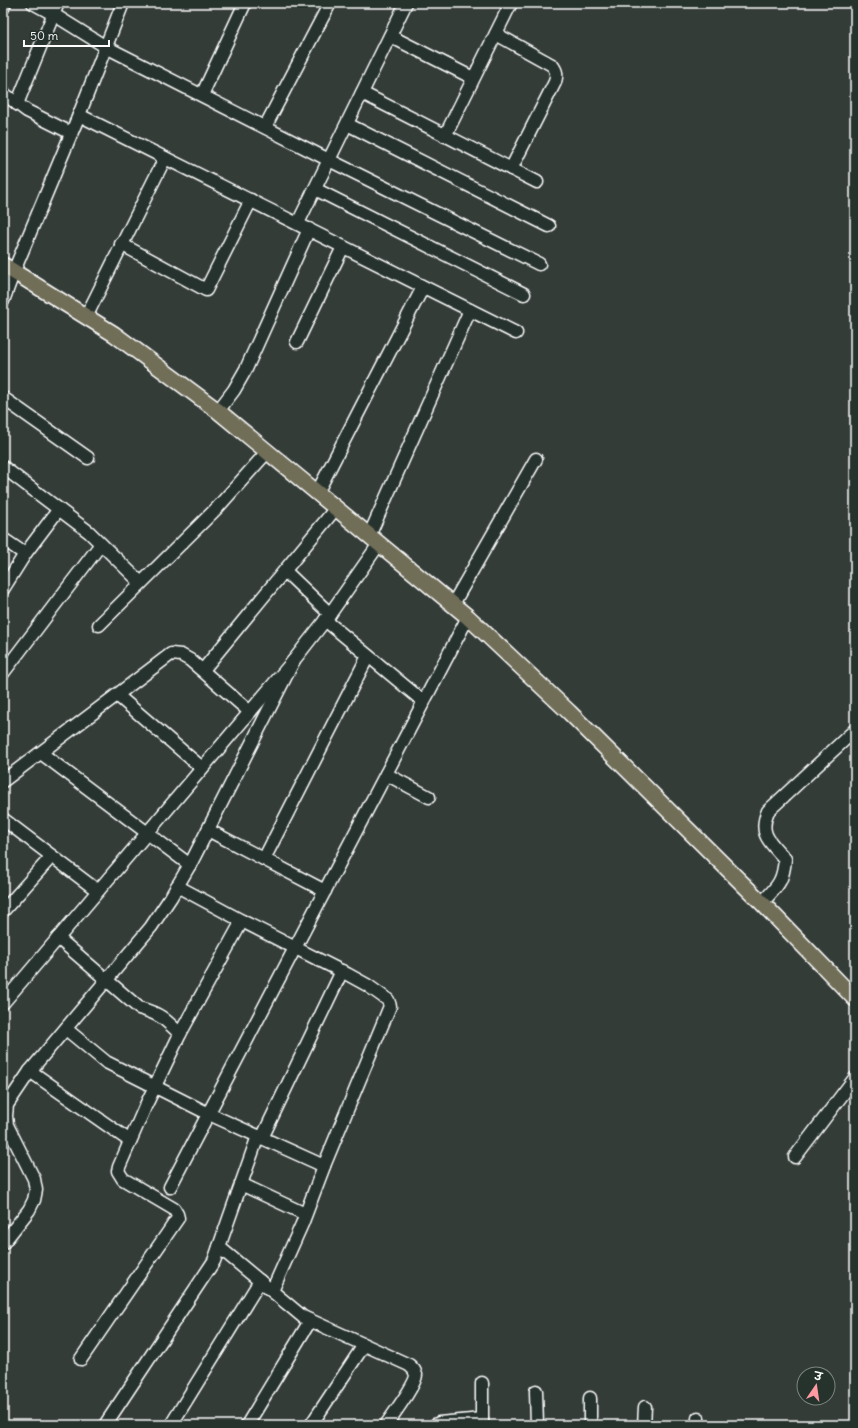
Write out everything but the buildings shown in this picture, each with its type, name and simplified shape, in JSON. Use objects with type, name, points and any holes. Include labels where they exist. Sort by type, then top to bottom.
[{"type":"main road","points":[[8,268],[114,334],[218,411],[453,604],[569,712],[762,903],[855,999]]},
{"type":"street","points":[[3,8],[5,3]]},
{"type":"street","points":[[33,3],[56,8],[106,47],[539,264]]},
{"type":"street","points":[[3,301],[8,268],[72,133],[123,3]]},
{"type":"street","points":[[202,95],[245,3]]},
{"type":"street","points":[[265,127],[330,3]]},
{"type":"street","points":[[298,223],[406,3]]},
{"type":"street","points":[[444,136],[511,3]]},
{"type":"street","points":[[17,104],[56,8]]},
{"type":"street","points":[[496,34],[552,65],[556,69],[557,75],[555,82],[511,169]]},
{"type":"street","points":[[390,36],[473,78]]},
{"type":"street","points":[[3,93],[27,111],[72,133]]},
{"type":"street","points":[[362,93],[537,182]]},
{"type":"street","points":[[79,115],[516,333]]},
{"type":"street","points":[[347,124],[549,226]]},
{"type":"street","points":[[86,317],[165,158]]},
{"type":"street","points":[[315,189],[524,294]]},
{"type":"street","points":[[121,244],[206,290],[251,200]]},
{"type":"street","points":[[218,411],[234,390],[246,369],[309,229]]},
{"type":"street","points":[[297,342],[343,247]]},
{"type":"street","points":[[317,493],[423,287]]},
{"type":"street","points":[[3,1003],[294,660],[327,617],[374,540],[470,310]]},
{"type":"street","points":[[3,398],[88,458]]},
{"type":"street","points":[[99,625],[218,507],[267,452]]},
{"type":"street","points":[[453,604],[536,459]]},
{"type":"street","points":[[3,467],[88,532],[141,583]]},
{"type":"street","points":[[203,670],[336,508]]},
{"type":"street","points":[[3,588],[25,554],[59,509]]},
{"type":"street","points":[[3,539],[25,554]]},
{"type":"street","points":[[3,673],[101,544]]},
{"type":"street","points":[[285,571],[327,617],[368,656],[424,702]]},
{"type":"street","points":[[170,1187],[468,617]]},
{"type":"street","points":[[3,781],[171,654],[181,655],[190,660],[250,712]]},
{"type":"street","points":[[264,859],[368,656]]},
{"type":"street","points":[[3,1243],[30,1210],[36,1190],[34,1179],[7,1125],[7,1105],[30,1071],[151,926],[177,886],[190,865],[294,660]]},
{"type":"street","points":[[117,695],[202,768]]},
{"type":"street","points":[[762,903],[780,882],[785,859],[766,837],[763,821],[768,811],[855,730]]},
{"type":"street","points":[[41,753],[190,865]]},
{"type":"street","points":[[386,774],[429,797]]},
{"type":"street","points":[[3,819],[98,891]]},
{"type":"street","points":[[208,830],[325,891]]},
{"type":"street","points":[[4,907],[52,856]]},
{"type":"street","points":[[177,886],[242,921],[367,984],[388,1000],[390,1006],[272,1291]]},
{"type":"street","points":[[81,1359],[178,1218],[174,1209],[123,1179],[118,1172],[119,1167],[180,1034],[242,921]]},
{"type":"street","points":[[58,938],[139,1008],[156,1013],[180,1034]]},
{"type":"street","points":[[105,1425],[214,1261],[241,1184],[260,1137],[342,971]]},
{"type":"street","points":[[66,1029],[106,1062],[209,1114],[324,1166]]},
{"type":"street","points":[[30,1071],[130,1141]]},
{"type":"street","points":[[795,1156],[855,1078]]},
{"type":"street","points":[[241,1184],[305,1214]]},
{"type":"street","points":[[219,1247],[296,1312],[310,1321],[409,1365],[414,1369],[416,1373],[414,1383],[386,1425]]},
{"type":"street","points":[[171,1425],[260,1281]]},
{"type":"street","points":[[247,1425],[310,1321]]},
{"type":"street","points":[[311,1425],[364,1345]]},
{"type":"street","points":[[435,1425],[439,1423],[482,1422],[482,1383]]},
{"type":"street","points":[[536,1391],[537,1425]]},
{"type":"street","points":[[590,1398],[590,1425]]},
{"type":"street","points":[[644,1425],[645,1406]]}]
